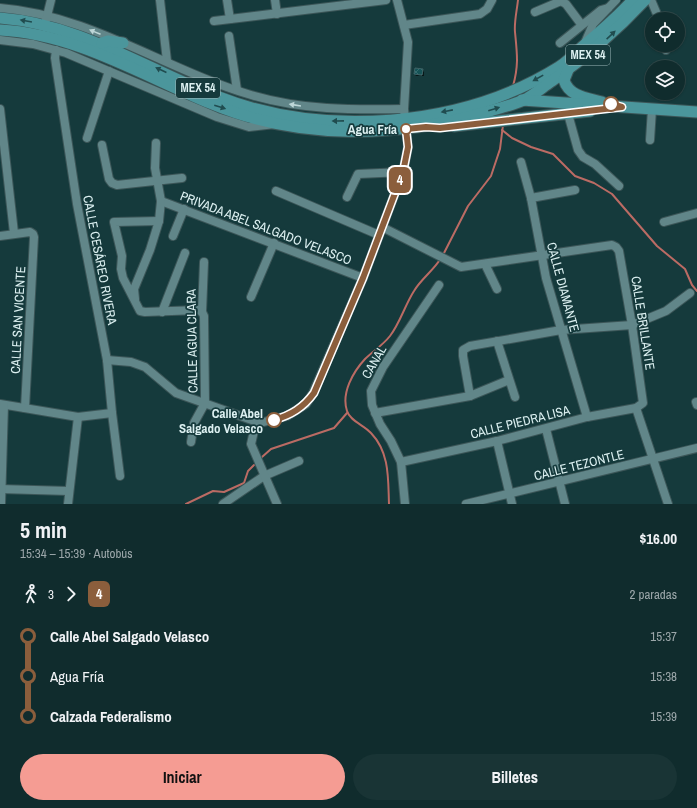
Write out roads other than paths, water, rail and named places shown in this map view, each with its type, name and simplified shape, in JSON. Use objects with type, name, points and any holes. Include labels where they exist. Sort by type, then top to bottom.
[{"type":"main road","name":"MEX 54","points":[[0,18],[46,21],[216,96],[255,108],[291,117],[332,122],[405,120],[472,115],[501,96],[518,98],[584,46],[617,17],[632,0]]},
{"type":"main road","name":"MEX 54","points":[[0,30],[40,35],[75,45],[129,66],[213,105],[277,123],[332,131],[405,120],[426,127],[472,115],[518,98],[568,70],[608,38],[645,0]]},
{"type":"main road","points":[[99,44],[108,41],[123,43]]},
{"type":"main road","points":[[568,70],[564,80],[570,91],[576,95],[622,107]]},
{"type":"main road","points":[[518,98],[586,106],[697,112]]},
{"type":"main road","points":[[472,115],[515,119],[622,107]]},
{"type":"street","points":[[46,21],[51,0]]},
{"type":"street","points":[[160,0],[167,61]]},
{"type":"street","points":[[226,0],[230,19]]},
{"type":"street","points":[[275,0],[277,14]]},
{"type":"street","points":[[214,21],[277,14],[338,3],[386,0]]},
{"type":"street","points":[[107,360],[131,362],[145,368],[176,393],[260,423],[288,416],[306,404],[314,393],[363,278],[403,172],[408,147],[405,120],[408,42],[397,0]]},
{"type":"street","points":[[584,46],[593,24],[616,0]]},
{"type":"street","points":[[651,0],[656,12]]},
{"type":"street","points":[[535,12],[561,1],[566,4],[581,24]]},
{"type":"street","points":[[404,25],[480,14],[490,3]]},
{"type":"street","points":[[0,8],[46,21],[87,28],[237,90],[282,103],[405,120]]},
{"type":"street","points":[[560,43],[581,24],[601,10],[608,8]]},
{"type":"street","points":[[229,36],[237,90]]},
{"type":"street","points":[[0,40],[33,44],[56,50],[110,71],[217,117],[249,128],[277,123]]},
{"type":"street","name":"CALLE CESÁREO RIVERA","points":[[56,50],[54,58],[77,204],[107,360],[120,476]]},
{"type":"street","points":[[87,138],[110,71]]},
{"type":"street","points":[[0,109],[14,233],[0,236]]},
{"type":"street","points":[[650,140],[652,109]]},
{"type":"street","points":[[568,114],[578,150],[583,157],[595,164],[619,186]]},
{"type":"street","points":[[136,306],[134,289],[160,221],[160,201],[155,168],[156,143]]},
{"type":"street","points":[[102,145],[109,179],[116,185],[157,179],[182,178]]},
{"type":"street","name":"CALLE DIAMANTE","points":[[521,162],[531,198],[541,256],[587,417]]},
{"type":"street","points":[[347,197],[358,174],[403,172]]},
{"type":"street","points":[[531,198],[575,190]]},
{"type":"street","points":[[276,191],[381,231],[461,267],[541,256]]},
{"type":"street","name":"PRIVADA ABEL SALGADO VELASCO","points":[[160,201],[363,278]]},
{"type":"street","points":[[173,236],[184,210]]},
{"type":"street","points":[[664,222],[697,213]]},
{"type":"street","points":[[160,221],[114,222],[122,256],[121,269],[123,278],[136,306],[140,311],[162,312],[198,310],[202,312]]},
{"type":"street","name":"CALLE SAN VICENTE","points":[[14,233],[30,232],[33,234],[25,408]]},
{"type":"street","points":[[251,297],[274,243]]},
{"type":"street","name":"CALLE BRILLANTE","points":[[541,256],[612,245],[619,251],[632,325],[640,406],[653,459],[668,504]]},
{"type":"street","points":[[162,312],[185,254]]},
{"type":"street","name":"CALLE AGUA CLARA","points":[[191,442],[194,423],[205,403],[204,316],[202,312],[204,262]]},
{"type":"street","points":[[484,264],[497,289]]},
{"type":"street","name":"CANAL","points":[[405,504],[401,462],[375,413],[371,398],[371,391],[383,367],[440,285]]},
{"type":"street","points":[[470,396],[463,350],[470,346],[562,330],[632,325],[666,311],[690,293]]},
{"type":"street","points":[[496,341],[515,397]]},
{"type":"street","points":[[375,413],[470,396],[509,380]]},
{"type":"street","points":[[1,504],[2,404],[78,417],[112,413]]},
{"type":"street","name":"CALLE PIEDRA LISA","points":[[401,462],[497,441],[587,417],[640,406]]},
{"type":"street","points":[[68,504],[78,417]]},
{"type":"street","points":[[260,423],[254,431],[251,444],[277,504]]},
{"type":"street","points":[[546,429],[565,504]]},
{"type":"street","points":[[497,441],[512,504]]},
{"type":"street","name":"CALLE TEZONTLE","points":[[466,504],[697,448]]},
{"type":"street","points":[[223,504],[264,476],[299,461]]},
{"type":"street","points":[[1,489],[69,492]]},
{"type":"waterway","points":[[513,86],[517,65],[515,20],[518,0]]},
{"type":"waterway","points":[[443,255],[468,206],[491,176],[500,149],[503,125]]},
{"type":"waterway","points":[[502,130],[512,138],[531,147],[553,154],[575,176],[594,183],[612,194],[657,246],[685,269],[692,285],[697,291]]},
{"type":"waterway","points":[[389,504],[387,467],[382,449],[371,433],[351,418],[347,411],[347,390],[356,370],[365,359],[390,336],[414,291],[441,258]]},
{"type":"waterway","points":[[262,457],[271,449],[334,428],[347,413]]},
{"type":"waterway","points":[[186,504],[213,491],[224,492],[244,483],[248,471],[254,465]]},
{"type":"place","name":"Agua Fría","points":[[406,129]]},
{"type":"place","name":"Calle Abel Salgado Velasco","points":[[274,420]]}]
